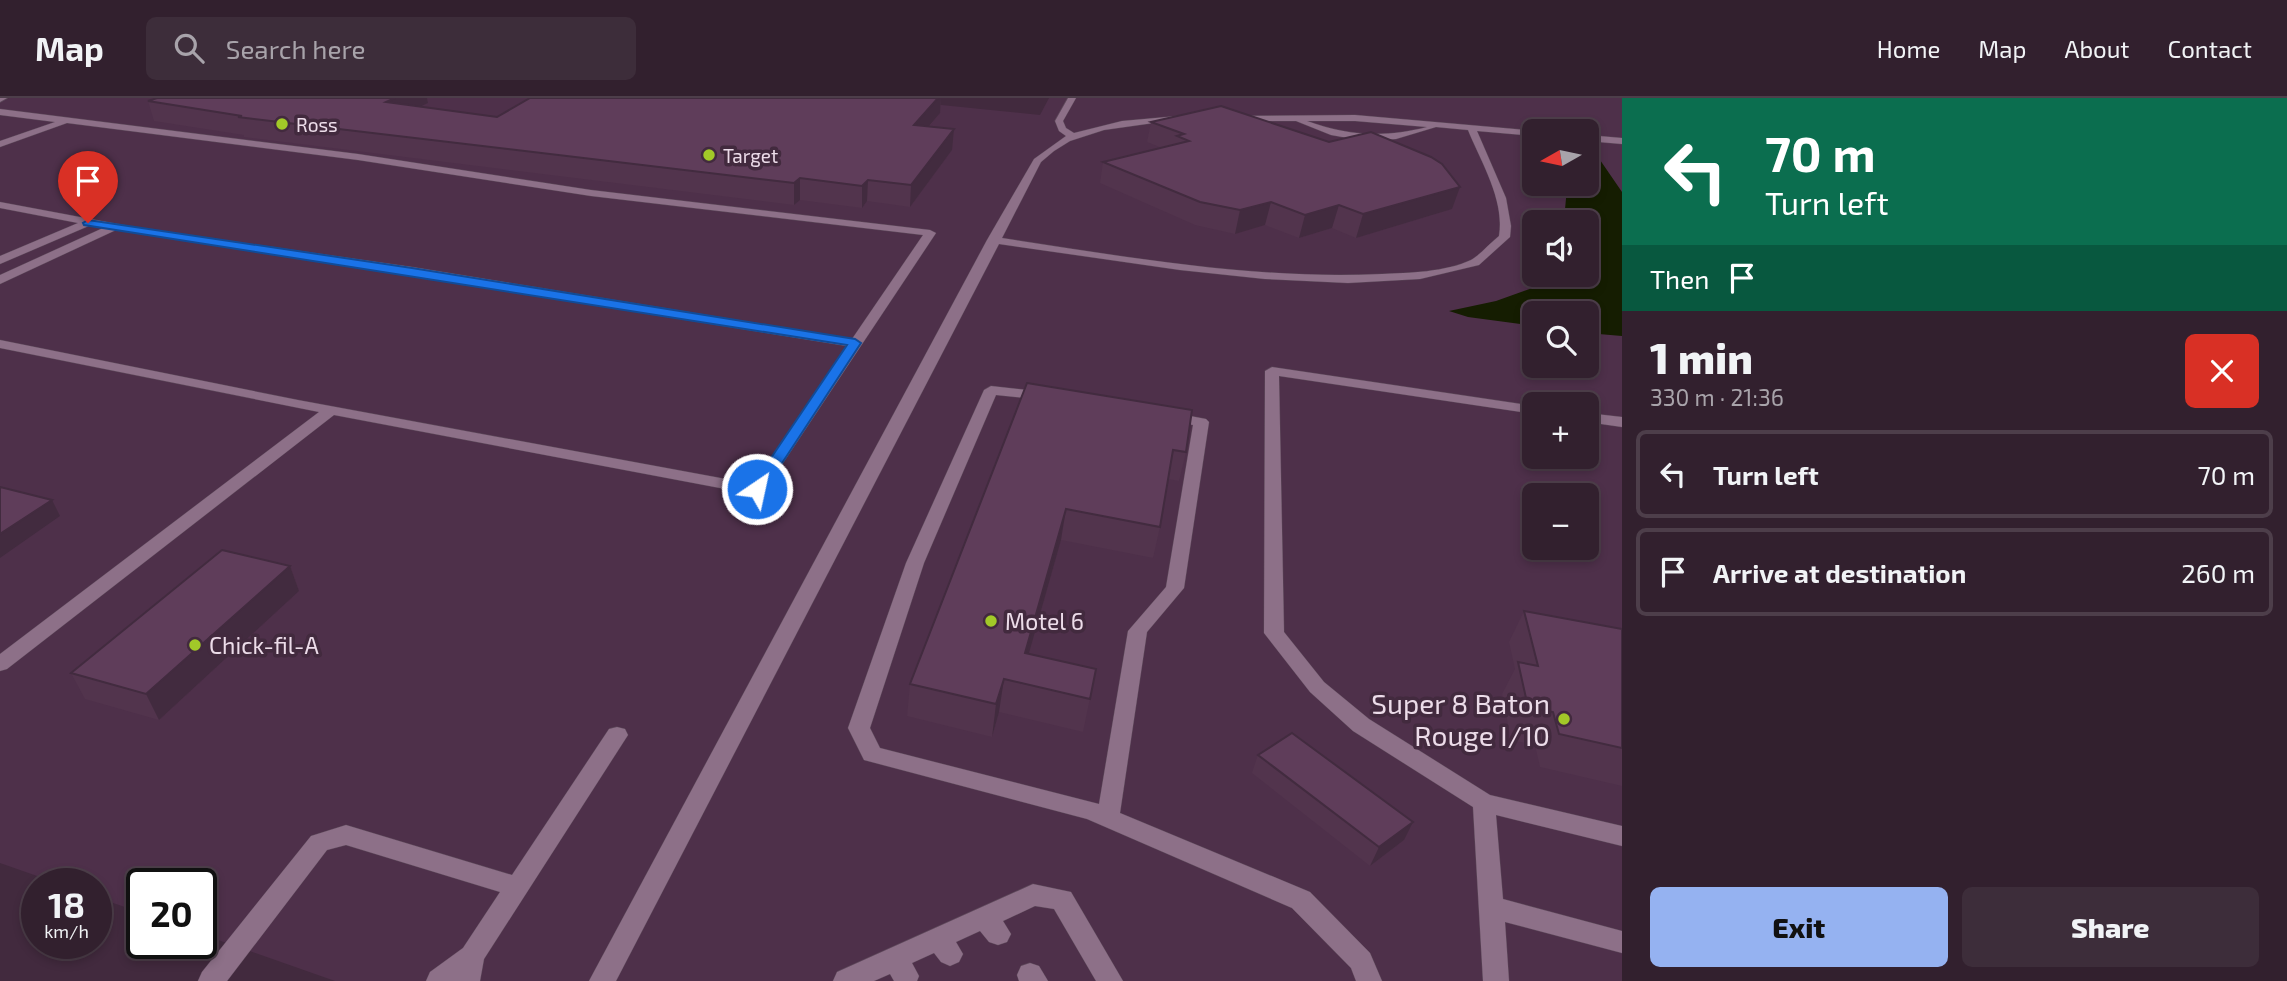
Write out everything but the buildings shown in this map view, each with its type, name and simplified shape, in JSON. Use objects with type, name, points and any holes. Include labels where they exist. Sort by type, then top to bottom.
[{"type":"lane","points":[[1072,98],[1059,121],[1062,128],[1073,137]]},
{"type":"lane","points":[[0,112],[358,157],[591,192],[930,233],[757,489],[332,410],[0,344]]},
{"type":"lane","points":[[602,981],[1037,160],[1055,145],[1073,137],[1127,124],[1196,118]]},
{"type":"lane","points":[[1220,118],[1356,118],[1522,132]]},
{"type":"lane","points":[[0,144],[67,120]]},
{"type":"lane","points":[[993,240],[1310,280],[1372,280],[1446,271],[1485,257],[1496,248],[1504,236],[1505,212],[1471,127]]},
{"type":"lane","points":[[1600,139],[1622,141]]},
{"type":"lane","points":[[0,205],[88,223],[855,343]]},
{"type":"lane","points":[[0,260],[88,223]]},
{"type":"lane","points":[[0,280],[115,227]]},
{"type":"lane","points":[[1522,408],[1272,372],[1275,633],[1317,687],[1362,725],[1484,803],[1622,836]]},
{"type":"lane","points":[[1058,398],[991,390],[915,563],[859,727],[872,754],[1092,811],[1301,900],[1361,961],[1369,981]]},
{"type":"lane","points":[[0,664],[332,410]]},
{"type":"lane","points":[[1108,818],[1138,631],[1175,588],[1201,422],[1149,413]]},
{"type":"lane","points":[[1599,419],[1622,422]]},
{"type":"lane","points":[[439,981],[470,969],[517,887],[617,735]]},
{"type":"lane","points":[[1484,803],[1496,981]]},
{"type":"lane","points":[[211,981],[319,843],[346,835],[517,887]]},
{"type":"lane","points":[[846,981],[900,967],[992,926],[1033,895],[1062,900],[1110,981]]},
{"type":"lane","points":[[1491,907],[1622,942]]},
{"type":"shaded area","points":[[9,98],[872,98],[1040,115],[1049,98],[1622,98],[1622,981],[335,981],[217,940],[217,868],[126,868],[126,907],[112,903],[112,868],[21,868],[21,870],[0,863],[0,101]]},
{"type":"shaded area","points":[[1600,160],[1622,192],[1622,336],[1599,334],[1599,301],[1522,301],[1522,324],[1468,317],[1449,311],[1496,301],[1535,287],[1599,287],[1599,210],[1565,210],[1566,196],[1600,196]]},
{"type":"place","name":"Ross","points":[[282,124]]},
{"type":"place","name":"Target","points":[[709,155]]},
{"type":"place","name":"Motel 6","points":[[991,621]]},
{"type":"place","name":"Chick-fil-A","points":[[195,645]]},
{"type":"place","name":"Super 8 Baton Rouge I/10","points":[[1564,719]]},
{"type":"route","points":[[88,223],[412,271],[855,343],[757,489]]}]
